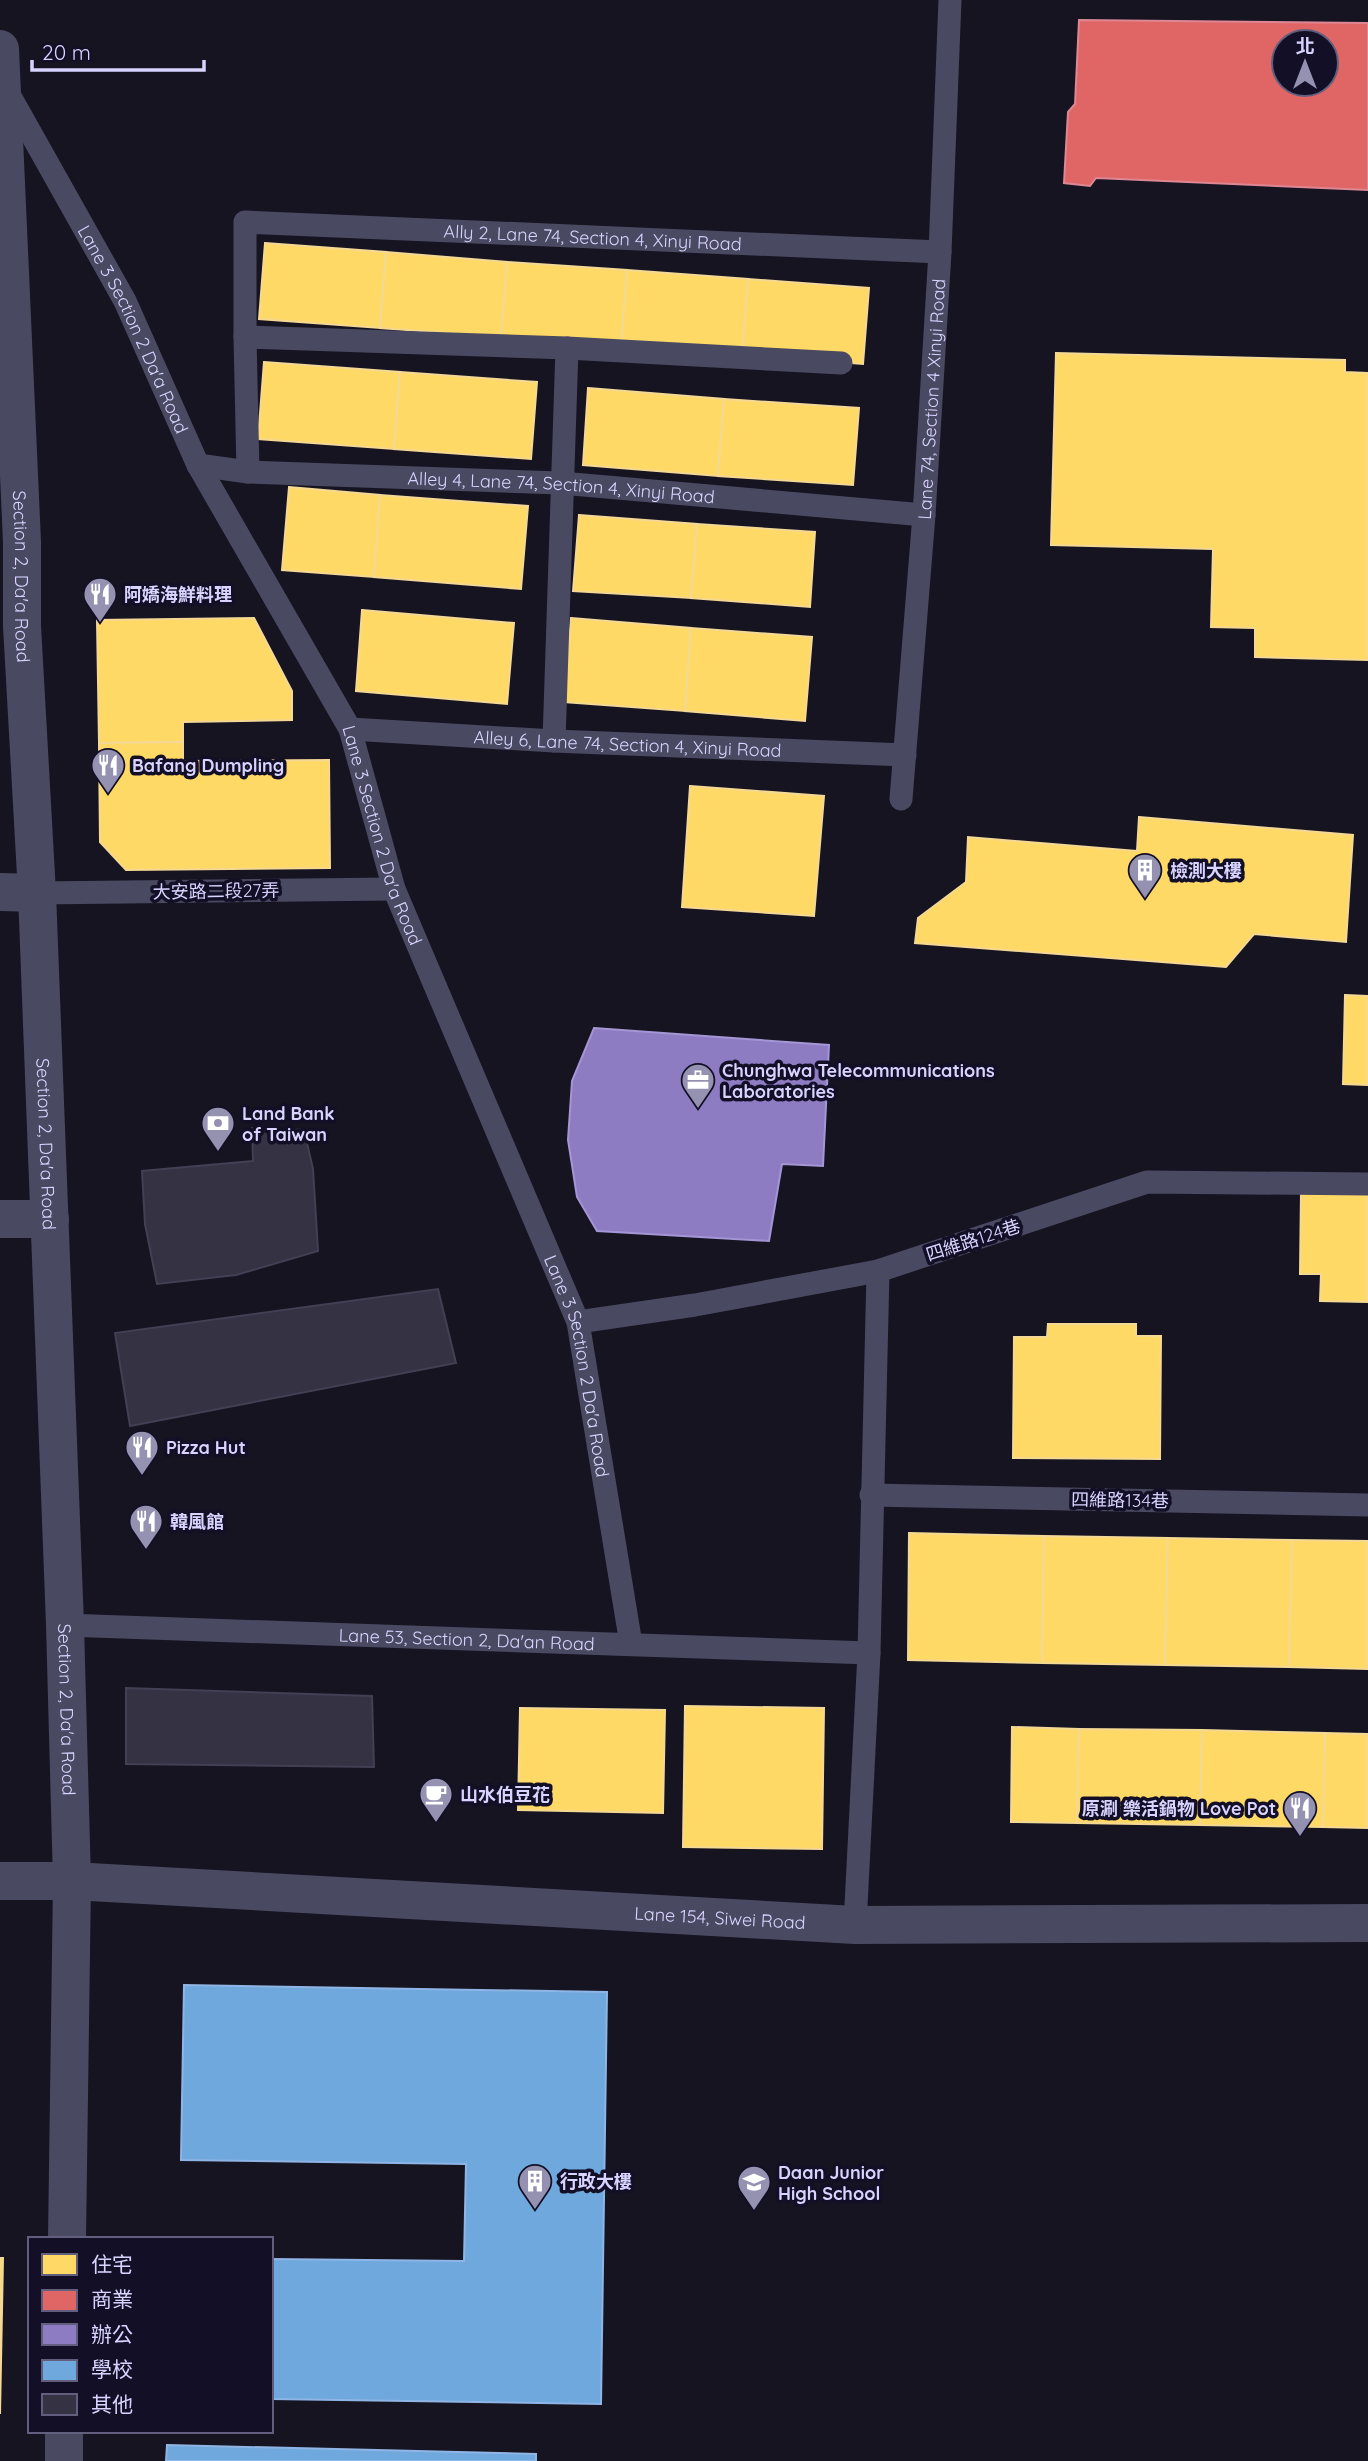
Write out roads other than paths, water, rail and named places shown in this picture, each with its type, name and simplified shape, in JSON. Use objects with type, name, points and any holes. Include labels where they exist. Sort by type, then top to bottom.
[{"type":"street","name":"Section 2, Da'a Road","points":[[0,49],[11,542],[22,626],[18,893],[50,1219],[65,1625],[72,1881],[67,2237]]},
{"type":"street","points":[[0,1219],[50,1219]]},
{"type":"street","name":"Lane 154, Siwei Road","points":[[0,1881],[72,1881],[855,1925],[1368,1923]]},
{"type":"street","points":[[64,2433],[64,2461]]},
{"type":"lane","name":"Lane 74, Section 4 Xinyi Road","points":[[901,800],[924,515],[940,252],[950,0]]},
{"type":"lane","name":"Lane 3 Section 2 Da'a Road","points":[[1,79],[125,301],[198,465],[350,729],[394,889],[578,1322],[631,1644]]},
{"type":"lane","name":"Ally 2, Lane 74, Section 4, Xinyi Road","points":[[245,337],[245,222],[940,252]]},
{"type":"lane","points":[[248,472],[245,337],[567,348],[841,363]]},
{"type":"lane","points":[[554,741],[567,348]]},
{"type":"lane","name":"Alley 4, Lane 74, Section 4, Xinyi Road","points":[[198,465],[248,472],[561,483],[924,515]]},
{"type":"lane","name":"Alley 6, Lane 74, Section 4, Xinyi Road","points":[[350,729],[554,741],[905,755]]},
{"type":"lane","name":"大安路二段27弄","points":[[18,893],[394,889]]},
{"type":"lane","name":"四維路124巷","points":[[578,1322],[695,1305],[878,1271],[1147,1182],[1368,1184]]},
{"type":"lane","points":[[855,1925],[869,1653],[878,1271]]},
{"type":"lane","name":"四維路134巷","points":[[871,1495],[1368,1505]]},
{"type":"lane","name":"Lane 53, Section 2, Da'an Road","points":[[65,1625],[869,1653]]},
{"type":"place","name":"阿嬌海鮮料理","points":[[100,624]]},
{"type":"place","name":"Bafang Dumpling","points":[[108,795]]},
{"type":"place","name":"檢測大樓","points":[[1145,900]]},
{"type":"place","name":"Chunghwa Telecommunications Laboratories","points":[[698,1110]]},
{"type":"place","name":"Land Bank of Taiwan","points":[[218,1153]]},
{"type":"place","name":"Pizza Hut","points":[[142,1477]]},
{"type":"place","name":"韓風館","points":[[146,1551]]},
{"type":"place","name":"山水伯豆花","points":[[436,1824]]},
{"type":"place","name":"原涮 樂活鍋物 Love Pot","points":[[1300,1838]]},
{"type":"place","name":"行政大樓","points":[[535,2211]]},
{"type":"place","name":"Daan Junior High School","points":[[754,2212]]}]
